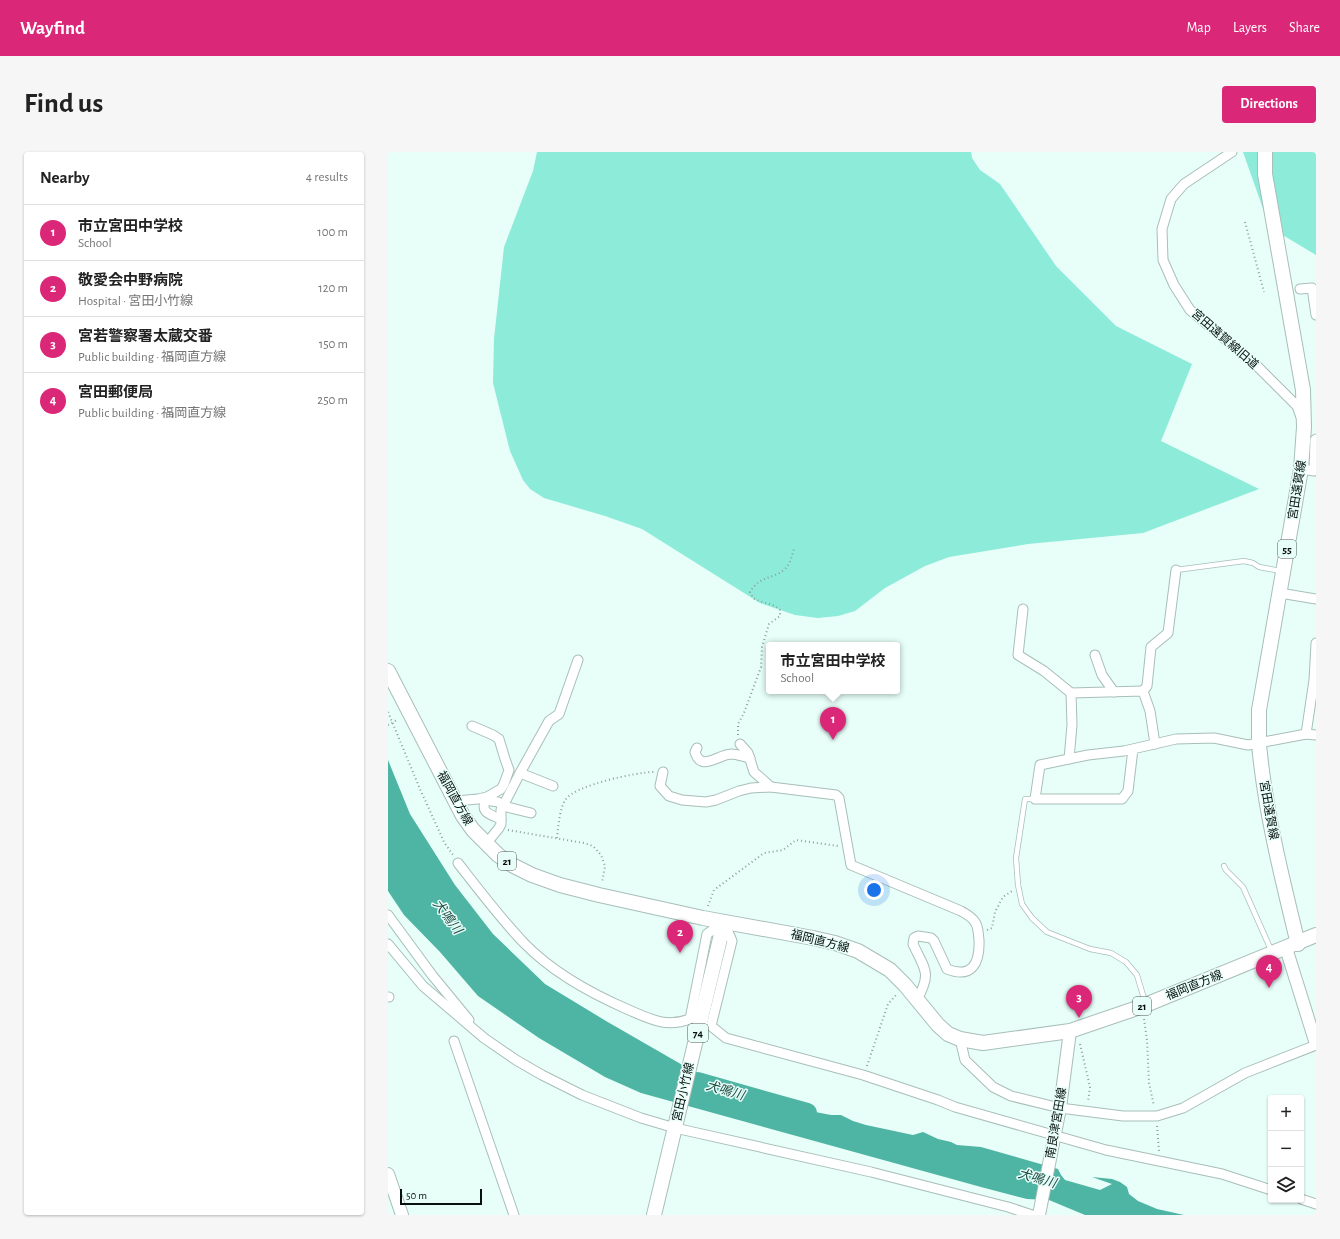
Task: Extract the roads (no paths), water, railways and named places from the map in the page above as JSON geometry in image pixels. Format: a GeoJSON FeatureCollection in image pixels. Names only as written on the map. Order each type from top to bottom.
{"type":"FeatureCollection","features":[{"type":"Feature","properties":{"kind":"main road","name":"宮田遠賀線"},"geometry":{"type":"LineString","coordinates":[[1266,152],[1265,174],[1303,390],[1304,427],[1301,469],[1259,710],[1259,742],[1263,781],[1280,869],[1292,946]]}},
{"type":"Feature","properties":{"kind":"main road","name":"福岡直方線"},"geometry":{"type":"LineString","coordinates":[[388,671],[470,826],[486,844],[512,865],[532,875],[560,885],[599,895],[703,918],[813,938],[835,943],[858,951],[890,970],[905,985],[938,1025],[948,1034],[960,1039],[983,1043],[1074,1030],[1144,1005],[1316,935]]}},
{"type":"Feature","properties":{"kind":"main road","name":"宮田小竹線"},"geometry":{"type":"LineString","coordinates":[[654,1215],[724,922]]}},
{"type":"Feature","properties":{"kind":"main road"},"geometry":{"type":"LineString","coordinates":[[1292,946],[1316,1044]]}},
{"type":"Feature","properties":{"kind":"main road","name":"南良津宮田線"},"geometry":{"type":"LineString","coordinates":[[1039,1215],[1074,1030]]}},
{"type":"Feature","properties":{"kind":"main road"},"geometry":{"type":"LineString","coordinates":[[388,1174],[402,1215]]}},
{"type":"Feature","properties":{"kind":"street","name":"宮田遠賀線旧道"},"geometry":{"type":"LineString","coordinates":[[1232,152],[1184,184],[1171,199],[1162,229],[1163,260],[1174,285],[1190,310],[1256,365],[1297,406],[1304,427]]}},
{"type":"Feature","properties":{"kind":"street"},"geometry":{"type":"LineString","coordinates":[[1300,289],[1312,288],[1316,315]]}},
{"type":"Feature","properties":{"kind":"street"},"geometry":{"type":"LineString","coordinates":[[1301,469],[1314,471],[1316,439]]}},
{"type":"Feature","properties":{"kind":"street"},"geometry":{"type":"LineString","coordinates":[[1024,609],[1018,655],[1044,671],[1071,693],[1143,691],[1147,686],[1150,647],[1168,633],[1176,570]]}},
{"type":"Feature","properties":{"kind":"street"},"geometry":{"type":"LineString","coordinates":[[1280,593],[1316,599]]}},
{"type":"Feature","properties":{"kind":"street"},"geometry":{"type":"LineString","coordinates":[[1306,734],[1314,680],[1316,643]]}},
{"type":"Feature","properties":{"kind":"street"},"geometry":{"type":"LineString","coordinates":[[1095,654],[1102,675],[1114,692]]}},
{"type":"Feature","properties":{"kind":"street"},"geometry":{"type":"LineString","coordinates":[[486,844],[500,824],[503,806],[520,773],[549,721],[558,714],[578,660]]}},
{"type":"Feature","properties":{"kind":"street"},"geometry":{"type":"LineString","coordinates":[[1143,691],[1150,711],[1155,744]]}},
{"type":"Feature","properties":{"kind":"street"},"geometry":{"type":"LineString","coordinates":[[1069,759],[1072,725],[1071,693]]}},
{"type":"Feature","properties":{"kind":"street"},"geometry":{"type":"LineString","coordinates":[[456,801],[486,798],[501,789],[509,770],[500,739],[472,726]]}},
{"type":"Feature","properties":{"kind":"street"},"geometry":{"type":"LineString","coordinates":[[1133,749],[1128,791],[1122,798],[1035,799],[1040,765],[1088,755],[1133,749],[1176,739],[1214,738],[1248,745],[1306,734],[1316,735]]}},
{"type":"Feature","properties":{"kind":"street"},"geometry":{"type":"LineString","coordinates":[[740,744],[748,753],[754,772],[771,787]]}},
{"type":"Feature","properties":{"kind":"street"},"geometry":{"type":"LineString","coordinates":[[697,748],[695,752],[697,758],[701,761],[707,762],[730,754],[750,758]]}},
{"type":"Feature","properties":{"kind":"street"},"geometry":{"type":"LineString","coordinates":[[664,772],[660,786],[669,796],[682,800],[706,802],[751,788],[771,787],[836,795],[839,798],[851,865],[970,916],[978,928],[978,956],[976,963],[963,972],[956,972],[947,969],[934,941],[931,938],[918,936],[914,938],[913,944],[923,963],[926,974],[924,986],[917,1000]]}},
{"type":"Feature","properties":{"kind":"street"},"geometry":{"type":"LineString","coordinates":[[520,773],[553,786]]}},
{"type":"Feature","properties":{"kind":"street"},"geometry":{"type":"LineString","coordinates":[[486,798],[498,802],[503,806],[531,813]]}},
{"type":"Feature","properties":{"kind":"street"},"geometry":{"type":"LineString","coordinates":[[486,798],[483,805],[484,809],[500,824]]}},
{"type":"Feature","properties":{"kind":"street"},"geometry":{"type":"LineString","coordinates":[[458,863],[525,944],[546,963],[605,1000],[655,1022],[680,1023],[690,1020],[707,934],[724,922],[732,941],[711,1026],[726,1038],[863,1076],[938,1100],[955,1107],[1055,1136],[1106,1150],[1222,1174],[1268,1189]]}},
{"type":"Feature","properties":{"kind":"street"},"geometry":{"type":"LineString","coordinates":[[388,915],[432,975],[484,1038]]}},
{"type":"Feature","properties":{"kind":"street"},"geometry":{"type":"LineString","coordinates":[[388,944],[423,986],[484,1038],[542,1076],[582,1095],[641,1118],[675,1128],[871,1172],[1008,1207],[1032,1215]]}},
{"type":"Feature","properties":{"kind":"street"},"geometry":{"type":"LineString","coordinates":[[960,1039],[965,1060],[993,1087],[1011,1096],[1060,1108],[1123,1116],[1157,1116],[1183,1108],[1245,1073],[1316,1044]]}},
{"type":"Feature","properties":{"kind":"street"},"geometry":{"type":"LineString","coordinates":[[454,1041],[514,1215]]}},
{"type":"Feature","properties":{"kind":"street"},"geometry":{"type":"LineString","coordinates":[[1304,1200],[1316,1204]]}},
{"type":"Feature","properties":{"kind":"lane"},"geometry":{"type":"LineString","coordinates":[[1176,570],[1244,561],[1253,563],[1259,567],[1284,571]]}},
{"type":"Feature","properties":{"kind":"lane"},"geometry":{"type":"LineString","coordinates":[[1035,799],[1025,799],[1016,858],[1018,888],[1022,904],[1032,918],[1047,932],[1090,949],[1111,953],[1126,962],[1137,975],[1144,1005]]}},
{"type":"Feature","properties":{"kind":"lane"},"geometry":{"type":"LineString","coordinates":[[1224,866],[1226,870],[1243,887],[1272,954]]}},
{"type":"Feature","properties":{"kind":"water"},"geometry":{"type":"Polygon","coordinates":[[[388,760],[410,814],[455,885],[493,934],[545,984],[738,1097],[831,1115],[841,1115],[866,1125],[913,1135],[923,1132],[957,1145],[981,1147],[1058,1169],[1065,1180],[1100,1190],[1112,1184],[1092,1177],[1112,1179],[1127,1187],[1129,1194],[1138,1201],[1157,1209],[1184,1215],[1085,1215],[1049,1200],[1027,1199],[981,1187],[641,1093],[605,1077],[539,1038],[478,996],[440,952],[404,915],[388,891],[388,760]]]}},
{"type":"Feature","properties":{"kind":"waterway","name":"犬鳴川"},"geometry":{"type":"LineString","coordinates":[[697,1082],[807,1113]]}},
{"type":"Feature","properties":{"kind":"place","name":"市立宮田中学校"},"geometry":{"type":"Point","coordinates":[833,740]}},
{"type":"Feature","properties":{"kind":"place","name":"敬愛会中野病院"},"geometry":{"type":"Point","coordinates":[680,953]}},
{"type":"Feature","properties":{"kind":"place","name":"宮田郵便局"},"geometry":{"type":"Point","coordinates":[1269,988]}},
{"type":"Feature","properties":{"kind":"place","name":"宮若警察署太蔵交番"},"geometry":{"type":"Point","coordinates":[1079,1018]}}]}
